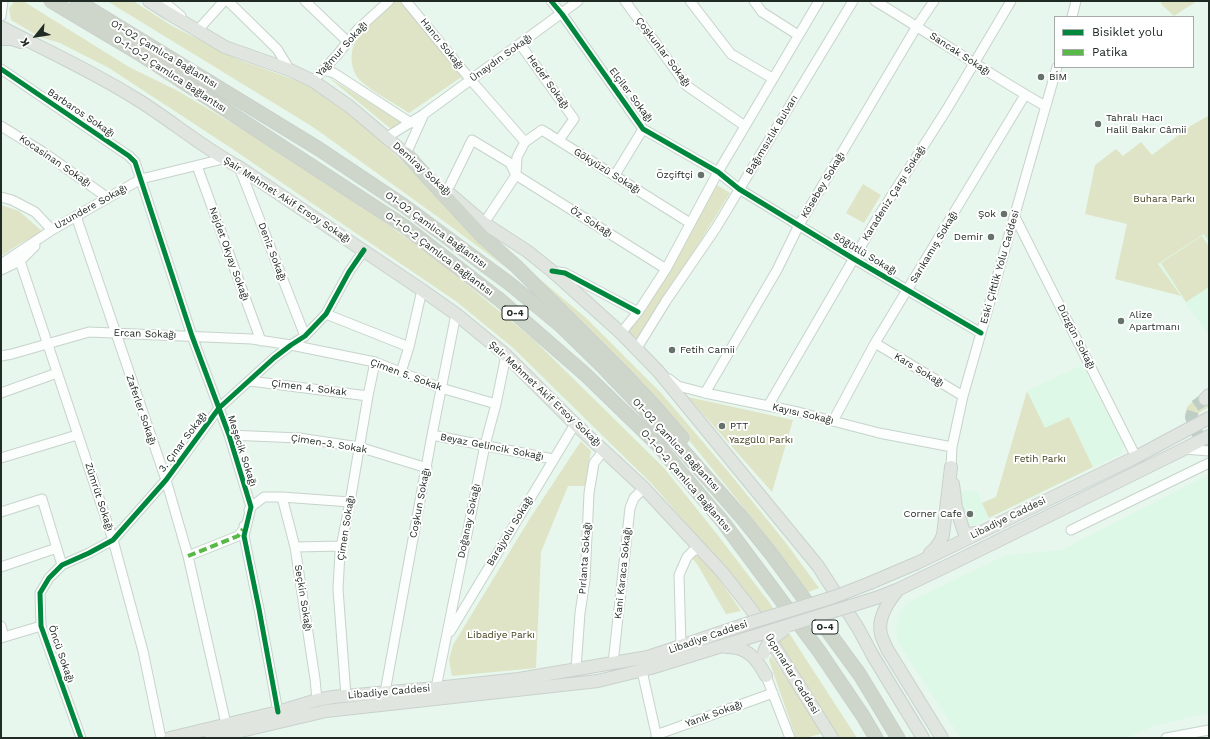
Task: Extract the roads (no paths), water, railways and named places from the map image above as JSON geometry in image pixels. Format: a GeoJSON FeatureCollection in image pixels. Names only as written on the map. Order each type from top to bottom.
{"type":"FeatureCollection","features":[{"type":"Feature","properties":{"kind":"highway","name":"O-1-O-2 Çamlıca Bağlantısı"},"geometry":{"type":"LineString","coordinates":[[51,1],[140,54],[404,226],[500,300],[586,374],[656,443],[723,522],[819,651],[876,738]]}},
{"type":"Feature","properties":{"kind":"highway","name":"O1-O2 Çamlıca Bağlantısı"},"geometry":{"type":"LineString","coordinates":[[77,1],[319,149],[403,204],[510,284],[560,325],[604,368],[679,446],[744,520]]}},
{"type":"Feature","properties":{"kind":"highway"},"geometry":{"type":"LineString","coordinates":[[406,154],[482,236],[516,266],[655,406],[681,436],[744,520]]}},
{"type":"Feature","properties":{"kind":"highway","name":"O-1-O-2 Çamlıca Bağlantısı"},"geometry":{"type":"LineString","coordinates":[[744,520],[772,555],[860,675],[898,738]]}},
{"type":"Feature","properties":{"kind":"main road","name":"Demiray Sokağı"},"geometry":{"type":"LineString","coordinates":[[149,1],[225,47],[290,70],[313,81],[350,106],[484,224],[527,251],[621,332],[658,370],[818,566],[858,628],[873,656],[923,738]]}},
{"type":"Feature","properties":{"kind":"main road","name":"Şair Mehmet Akif Ersoy Sokağı"},"geometry":{"type":"LineString","coordinates":[[1,26],[43,50],[86,69],[138,100],[223,159],[239,167],[364,250],[456,314],[506,355],[575,424],[644,488],[722,572],[751,609]]}},
{"type":"Feature","properties":{"kind":"main road"},"geometry":{"type":"LineString","coordinates":[[1,39],[12,39],[43,50]]}},
{"type":"Feature","properties":{"kind":"main road","name":"Libadiye Caddesi"},"geometry":{"type":"LineString","coordinates":[[211,738],[326,711],[598,681],[642,671],[876,598],[899,589],[962,547],[967,534],[976,533],[1136,457],[1209,418]]}},
{"type":"Feature","properties":{"kind":"main road","name":"Libadiye Caddesi"},"geometry":{"type":"LineString","coordinates":[[170,738],[278,712],[317,700],[519,679],[648,657],[746,624],[834,597],[917,563],[962,547],[1184,449],[1209,436]]}},
{"type":"Feature","properties":{"kind":"main road"},"geometry":{"type":"LineString","coordinates":[[917,563],[936,548],[941,542],[951,467]]}},
{"type":"Feature","properties":{"kind":"main road"},"geometry":{"type":"LineString","coordinates":[[951,467],[962,547]]}},
{"type":"Feature","properties":{"kind":"main road"},"geometry":{"type":"LineString","coordinates":[[945,508],[948,525],[962,547]]}},
{"type":"Feature","properties":{"kind":"main road"},"geometry":{"type":"LineString","coordinates":[[899,589],[887,603],[880,624],[881,634],[887,649],[942,738]]}},
{"type":"Feature","properties":{"kind":"main road","name":"Üçpınarlar Caddesi"},"geometry":{"type":"LineString","coordinates":[[751,609],[829,737]]}},
{"type":"Feature","properties":{"kind":"main road"},"geometry":{"type":"LineString","coordinates":[[766,676],[763,664],[765,649],[776,636],[793,624]]}},
{"type":"Feature","properties":{"kind":"main road"},"geometry":{"type":"LineString","coordinates":[[717,648],[737,647],[746,651],[760,665],[766,676]]}},
{"type":"Feature","properties":{"kind":"street"},"geometry":{"type":"LineString","coordinates":[[1,16],[2,1]]}},
{"type":"Feature","properties":{"kind":"street"},"geometry":{"type":"LineString","coordinates":[[163,1],[197,30],[224,1]]}},
{"type":"Feature","properties":{"kind":"street"},"geometry":{"type":"LineString","coordinates":[[228,1],[277,49],[290,70]]}},
{"type":"Feature","properties":{"kind":"street"},"geometry":{"type":"LineString","coordinates":[[305,1],[348,42]]}},
{"type":"Feature","properties":{"kind":"street","name":"Hancı Sokağı"},"geometry":{"type":"LineString","coordinates":[[406,1],[470,79],[525,142]]}},
{"type":"Feature","properties":{"kind":"street","name":"Elçiler Sokağı"},"geometry":{"type":"LineString","coordinates":[[551,1],[562,14],[643,129],[718,172],[739,189]]}},
{"type":"Feature","properties":{"kind":"street","name":"Ünaydın Sokağı"},"geometry":{"type":"LineString","coordinates":[[387,137],[424,114],[578,1]]}},
{"type":"Feature","properties":{"kind":"street","name":"Çoşkunlar Sokağı"},"geometry":{"type":"LineString","coordinates":[[625,1],[687,86],[745,126]]}},
{"type":"Feature","properties":{"kind":"street"},"geometry":{"type":"LineString","coordinates":[[690,1],[731,54],[772,78]]}},
{"type":"Feature","properties":{"kind":"street"},"geometry":{"type":"LineString","coordinates":[[754,1],[762,12],[798,35]]}},
{"type":"Feature","properties":{"kind":"street"},"geometry":{"type":"LineString","coordinates":[[621,332],[638,312],[666,269],[718,172],[772,78],[819,1]]}},
{"type":"Feature","properties":{"kind":"street","name":"Bağımsızlık Bulvarı"},"geometry":{"type":"LineString","coordinates":[[637,348],[666,301],[716,228],[853,1]]}},
{"type":"Feature","properties":{"kind":"street","name":"Sancak Sokağı"},"geometry":{"type":"LineString","coordinates":[[875,1],[1045,106]]}},
{"type":"Feature","properties":{"kind":"street","name":"Kösebey Sokağı"},"geometry":{"type":"LineString","coordinates":[[705,393],[777,270],[800,225],[917,26],[934,1]]}},
{"type":"Feature","properties":{"kind":"street","name":"Karadeniz Çarşı Sokağı"},"geometry":{"type":"LineString","coordinates":[[768,406],[854,258],[1011,1]]}},
{"type":"Feature","properties":{"kind":"street"},"geometry":{"type":"LineString","coordinates":[[1072,16],[1076,1]]}},
{"type":"Feature","properties":{"kind":"street","name":"Yağmur Sokağı"},"geometry":{"type":"LineString","coordinates":[[313,81],[358,29],[383,3]]}},
{"type":"Feature","properties":{"kind":"street","name":"Hedef Sokağı"},"geometry":{"type":"LineString","coordinates":[[520,44],[574,119],[559,140]]}},
{"type":"Feature","properties":{"kind":"street","name":"Eski Çiftlik Yolu Caddesi"},"geometry":{"type":"LineString","coordinates":[[951,467],[952,447],[963,396],[1057,68]]}},
{"type":"Feature","properties":{"kind":"street","name":"Barbaros Sokağı"},"geometry":{"type":"LineString","coordinates":[[1,69],[129,156],[135,162],[141,179]]}},
{"type":"Feature","properties":{"kind":"street"},"geometry":{"type":"LineString","coordinates":[[323,70],[334,73],[410,123]]}},
{"type":"Feature","properties":{"kind":"street","name":"Sarıkamış Sokağı"},"geometry":{"type":"LineString","coordinates":[[833,421],[875,343],[1025,95]]}},
{"type":"Feature","properties":{"kind":"street","name":"Ünaydın Sokağı"},"geometry":{"type":"LineString","coordinates":[[406,154],[424,114]]}},
{"type":"Feature","properties":{"kind":"street","name":"Kocasinan Sokağı"},"geometry":{"type":"LineString","coordinates":[[1,126],[43,152],[108,198]]}},
{"type":"Feature","properties":{"kind":"street"},"geometry":{"type":"LineString","coordinates":[[615,175],[643,129]]}},
{"type":"Feature","properties":{"kind":"street","name":"Gökyüzü Sokağı"},"geometry":{"type":"LineString","coordinates":[[525,142],[542,130],[690,223]]}},
{"type":"Feature","properties":{"kind":"street"},"geometry":{"type":"LineString","coordinates":[[447,191],[472,140],[510,163],[516,175]]}},
{"type":"Feature","properties":{"kind":"street"},"geometry":{"type":"LineString","coordinates":[[484,224],[516,175],[517,157],[525,142]]}},
{"type":"Feature","properties":{"kind":"street","name":"Uzundere Sokağı"},"geometry":{"type":"LineString","coordinates":[[1,264],[52,230],[141,179],[223,159]]}},
{"type":"Feature","properties":{"kind":"street","name":"Nejdet Okyay Sokağı"},"geometry":{"type":"LineString","coordinates":[[197,166],[261,341]]}},
{"type":"Feature","properties":{"kind":"street","name":"Deniz Sokağı"},"geometry":{"type":"LineString","coordinates":[[239,167],[305,336]]}},
{"type":"Feature","properties":{"kind":"street","name":"Öz Sokağı"},"geometry":{"type":"LineString","coordinates":[[516,175],[666,269]]}},
{"type":"Feature","properties":{"kind":"street","name":"Meşecik Sokağı"},"geometry":{"type":"LineString","coordinates":[[141,179],[192,336],[219,408],[251,507]]}},
{"type":"Feature","properties":{"kind":"street","name":"Söğütlü Sokağı"},"geometry":{"type":"LineString","coordinates":[[739,189],[981,333]]}},
{"type":"Feature","properties":{"kind":"street"},"geometry":{"type":"LineString","coordinates":[[1,197],[12,200],[35,212],[52,230]]}},
{"type":"Feature","properties":{"kind":"street","name":"Zaferler Sokağı"},"geometry":{"type":"LineString","coordinates":[[76,216],[166,480],[188,556],[226,724]]}},
{"type":"Feature","properties":{"kind":"street","name":"Düzgün Sokağı"},"geometry":{"type":"LineString","coordinates":[[1015,217],[1136,457]]}},
{"type":"Feature","properties":{"kind":"street","name":"Uzundere Sokağı"},"geometry":{"type":"LineString","coordinates":[[1,270],[20,260],[52,230]]}},
{"type":"Feature","properties":{"kind":"street","name":"3. Çınar Sokağı"},"geometry":{"type":"LineString","coordinates":[[112,540],[166,480],[219,408],[274,358],[305,336],[326,314],[348,272],[364,250]]}},
{"type":"Feature","properties":{"kind":"street","name":"Zümrüt Sokağı"},"geometry":{"type":"LineString","coordinates":[[20,260],[77,435],[89,466],[112,540],[143,651],[161,738]]}},
{"type":"Feature","properties":{"kind":"street"},"geometry":{"type":"LineString","coordinates":[[552,271],[566,273],[638,312]]}},
{"type":"Feature","properties":{"kind":"street"},"geometry":{"type":"LineString","coordinates":[[401,372],[409,346],[422,290]]}},
{"type":"Feature","properties":{"kind":"street"},"geometry":{"type":"LineString","coordinates":[[326,314],[409,346]]}},
{"type":"Feature","properties":{"kind":"street","name":"Coşkun Sokağı"},"geometry":{"type":"LineString","coordinates":[[385,692],[432,435],[456,314]]}},
{"type":"Feature","properties":{"kind":"street","name":"Ercan Sokağı"},"geometry":{"type":"LineString","coordinates":[[1,356],[89,332],[252,339],[291,345]]}},
{"type":"Feature","properties":{"kind":"street","name":"Kars Sokağı"},"geometry":{"type":"LineString","coordinates":[[875,343],[963,396]]}},
{"type":"Feature","properties":{"kind":"street","name":"Çimen 5. Sokak"},"geometry":{"type":"LineString","coordinates":[[291,345],[375,362],[441,388],[496,404]]}},
{"type":"Feature","properties":{"kind":"street","name":"Doğanay Sokağı"},"geometry":{"type":"LineString","coordinates":[[436,688],[485,445],[496,404],[506,355]]}},
{"type":"Feature","properties":{"kind":"street","name":"Çimen Sokağı"},"geometry":{"type":"LineString","coordinates":[[346,696],[338,589],[342,546],[375,362]]}},
{"type":"Feature","properties":{"kind":"street","name":"Kayısı Sokağı"},"geometry":{"type":"LineString","coordinates":[[658,370],[678,386],[833,421],[878,433],[952,447]]}},
{"type":"Feature","properties":{"kind":"street"},"geometry":{"type":"LineString","coordinates":[[1,393],[58,373]]}},
{"type":"Feature","properties":{"kind":"street","name":"Çimen 4. Sokak"},"geometry":{"type":"LineString","coordinates":[[250,381],[368,396]]}},
{"type":"Feature","properties":{"kind":"street","name":"Barajyolu Sokağı"},"geometry":{"type":"LineString","coordinates":[[446,638],[575,424]]}},
{"type":"Feature","properties":{"kind":"street"},"geometry":{"type":"LineString","coordinates":[[1,458],[77,435]]}},
{"type":"Feature","properties":{"kind":"street","name":"Çimen-3. Sokak"},"geometry":{"type":"LineString","coordinates":[[228,435],[299,438],[359,447],[426,468]]}},
{"type":"Feature","properties":{"kind":"street","name":"Beyaz Gelincik Sokağı"},"geometry":{"type":"LineString","coordinates":[[432,435],[553,459]]}},
{"type":"Feature","properties":{"kind":"street"},"geometry":{"type":"LineString","coordinates":[[1184,449],[1209,450]]}},
{"type":"Feature","properties":{"kind":"street","name":"Pırlanta Sokağı"},"geometry":{"type":"LineString","coordinates":[[576,669],[580,613],[585,580],[589,493],[594,463],[604,450]]}},
{"type":"Feature","properties":{"kind":"street"},"geometry":{"type":"LineString","coordinates":[[1071,530],[1209,463]]}},
{"type":"Feature","properties":{"kind":"street","name":"Kani Karaca Sokağı"},"geometry":{"type":"LineString","coordinates":[[613,663],[630,508],[634,498],[644,488]]}},
{"type":"Feature","properties":{"kind":"street"},"geometry":{"type":"LineString","coordinates":[[188,556],[238,536],[244,529],[245,516],[251,507],[264,497],[350,502]]}},
{"type":"Feature","properties":{"kind":"street","name":"Seçkin Sokağı"},"geometry":{"type":"LineString","coordinates":[[282,497],[295,547],[317,700]]}},
{"type":"Feature","properties":{"kind":"street"},"geometry":{"type":"LineString","coordinates":[[1,512],[42,499],[62,565]]}},
{"type":"Feature","properties":{"kind":"street"},"geometry":{"type":"LineString","coordinates":[[251,507],[244,536],[278,712]]}},
{"type":"Feature","properties":{"kind":"street","name":"Öncü Sokağı"},"geometry":{"type":"LineString","coordinates":[[81,738],[41,626],[40,593],[49,578],[62,565],[89,553],[112,540]]}},
{"type":"Feature","properties":{"kind":"street"},"geometry":{"type":"LineString","coordinates":[[295,547],[342,546]]}},
{"type":"Feature","properties":{"kind":"street"},"geometry":{"type":"LineString","coordinates":[[1,567],[57,548]]}},
{"type":"Feature","properties":{"kind":"street"},"geometry":{"type":"LineString","coordinates":[[681,646],[679,575],[687,557],[693,551],[700,549]]}},
{"type":"Feature","properties":{"kind":"street"},"geometry":{"type":"LineString","coordinates":[[1,626],[3,638]]}},
{"type":"Feature","properties":{"kind":"street","name":"Öncü Sokağı"},"geometry":{"type":"LineString","coordinates":[[3,638],[41,626]]}},
{"type":"Feature","properties":{"kind":"street"},"geometry":{"type":"LineString","coordinates":[[642,671],[657,737]]}},
{"type":"Feature","properties":{"kind":"street"},"geometry":{"type":"LineString","coordinates":[[766,676],[790,738]]}},
{"type":"Feature","properties":{"kind":"street","name":"Yanık Sokağı"},"geometry":{"type":"LineString","coordinates":[[657,737],[773,693]]}},
{"type":"Feature","properties":{"kind":"street"},"geometry":{"type":"LineString","coordinates":[[1166,738],[1209,730]]}},
{"type":"Feature","properties":{"kind":"tunnel"},"geometry":{"type":"LineString","coordinates":[[1205,399],[1195,406],[1191,417],[1201,438],[1209,443]]}},
{"type":"Feature","properties":{"kind":"place","name":"BİM"},"geometry":{"type":"Point","coordinates":[1041,77]}},
{"type":"Feature","properties":{"kind":"place","name":"Tahralı Hacı Halil Bakır Câmii"},"geometry":{"type":"Point","coordinates":[1098,124]}},
{"type":"Feature","properties":{"kind":"place","name":"Özçiftçi"},"geometry":{"type":"Point","coordinates":[701,175]}},
{"type":"Feature","properties":{"kind":"place","name":"Şok"},"geometry":{"type":"Point","coordinates":[1004,214]}},
{"type":"Feature","properties":{"kind":"place","name":"Demir"},"geometry":{"type":"Point","coordinates":[991,237]}},
{"type":"Feature","properties":{"kind":"place","name":"Alize Apartmanı"},"geometry":{"type":"Point","coordinates":[1121,321]}},
{"type":"Feature","properties":{"kind":"place","name":"Fetih Camii"},"geometry":{"type":"Point","coordinates":[672,350]}},
{"type":"Feature","properties":{"kind":"place","name":"PTT"},"geometry":{"type":"Point","coordinates":[722,426]}},
{"type":"Feature","properties":{"kind":"place","name":"Corner Cafe"},"geometry":{"type":"Point","coordinates":[970,514]}},
{"type":"Feature","properties":{"kind":"park label","name":"Buhara Parkı"},"geometry":{"type":"Point","coordinates":[1164,199]}},
{"type":"Feature","properties":{"kind":"park label","name":"Yazgülü Parkı"},"geometry":{"type":"Point","coordinates":[761,440]}},
{"type":"Feature","properties":{"kind":"park label","name":"Fetih Parkı"},"geometry":{"type":"Point","coordinates":[1040,459]}},
{"type":"Feature","properties":{"kind":"park label","name":"Libadiye Parkı"},"geometry":{"type":"Point","coordinates":[501,635]}}]}
